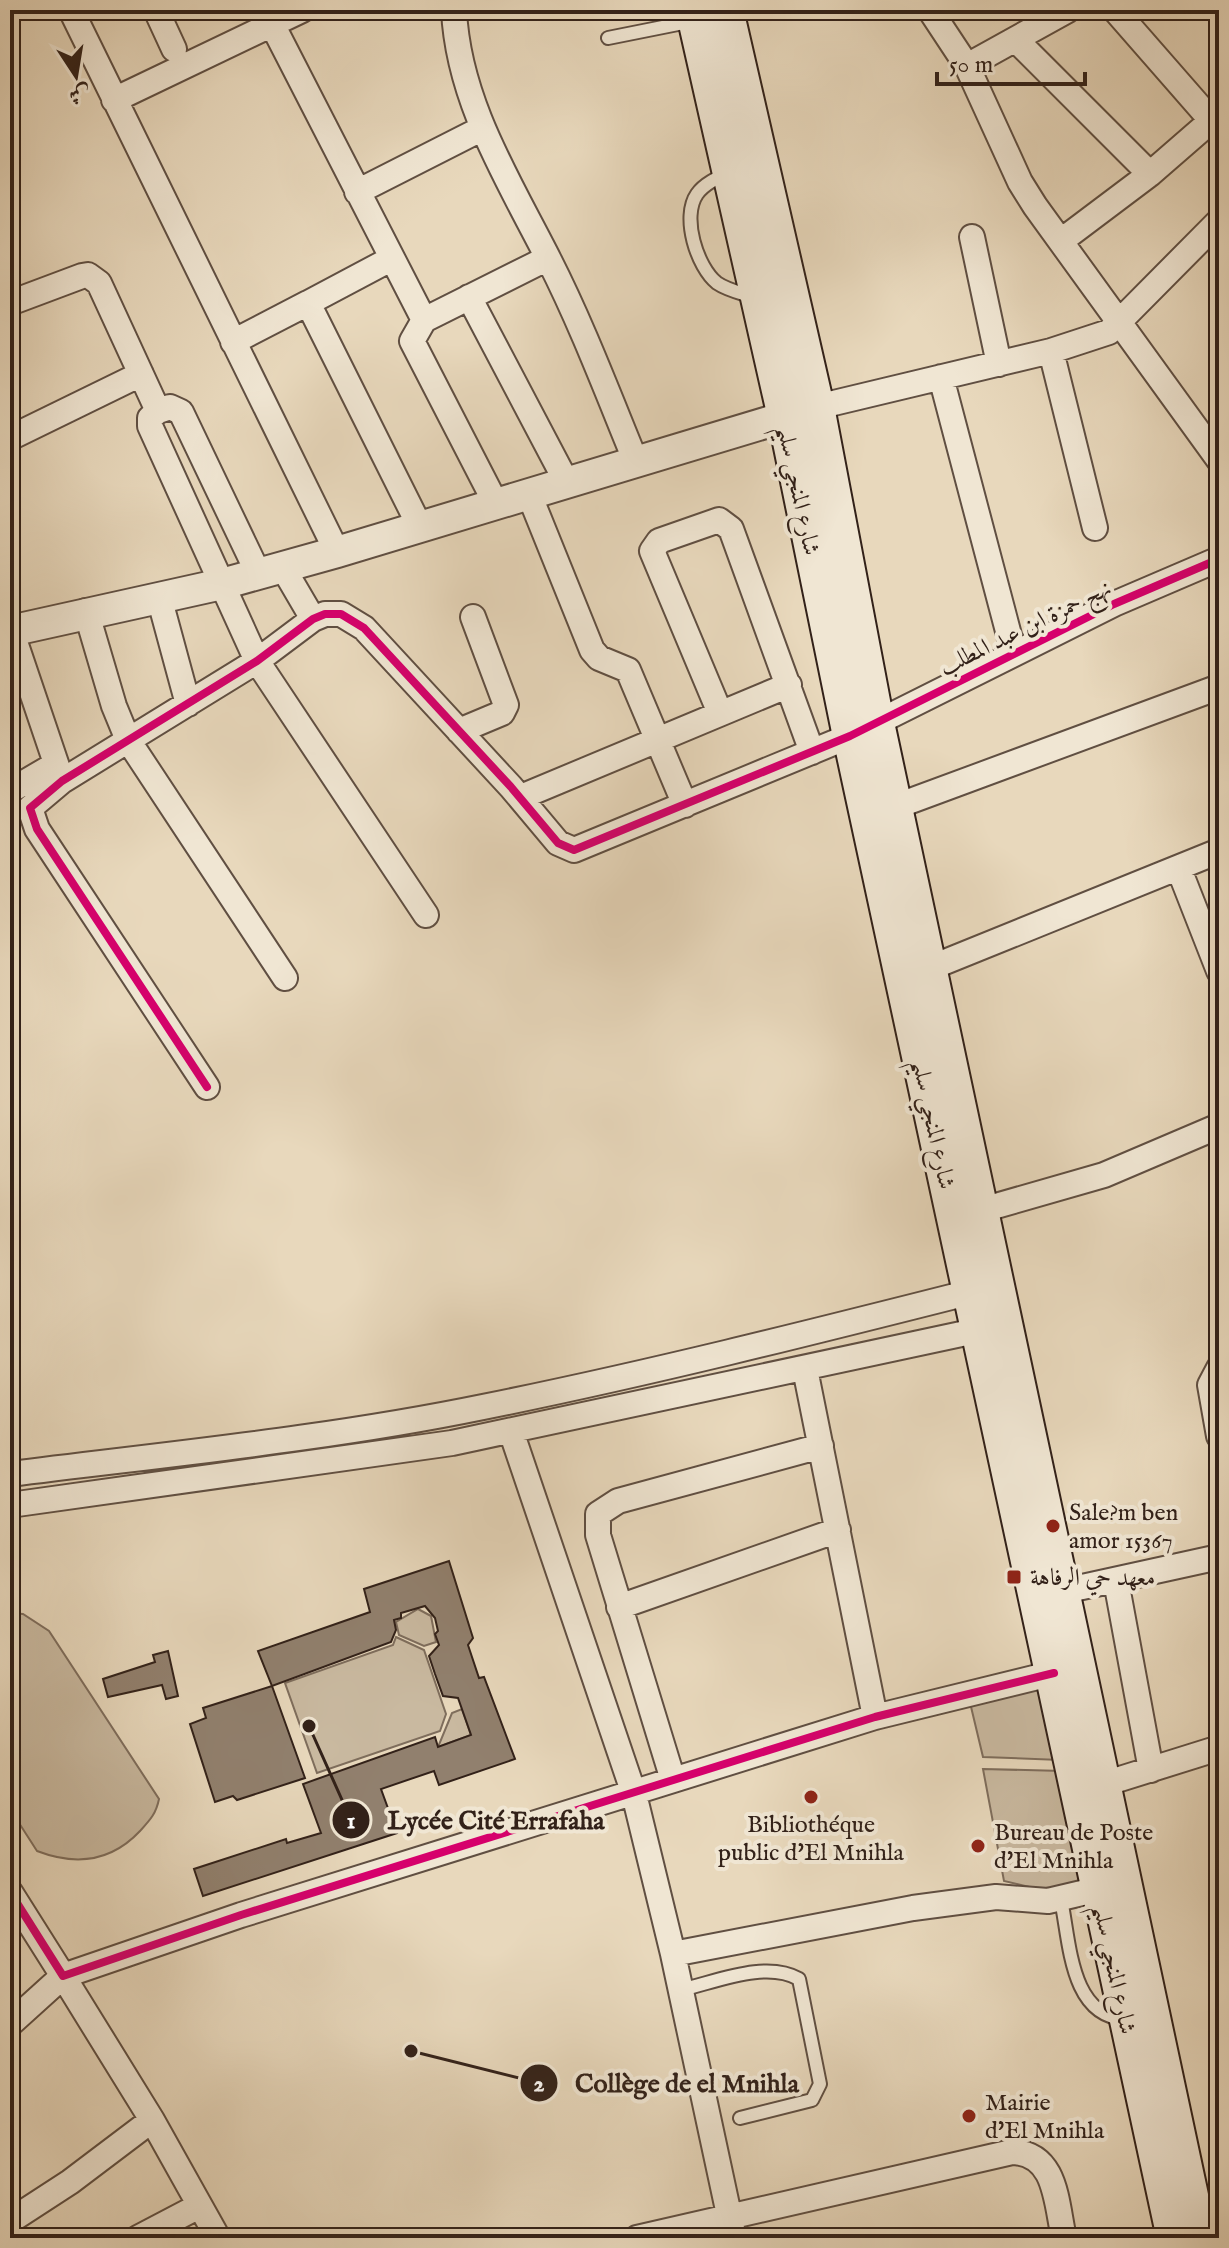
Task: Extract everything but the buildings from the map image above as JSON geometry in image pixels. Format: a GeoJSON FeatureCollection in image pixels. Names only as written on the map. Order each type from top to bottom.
{"type":"FeatureCollection","features":[{"type":"Feature","properties":{"kind":"main road","name":"شارع المنجي سليم"},"geometry":{"type":"LineString","coordinates":[[705,13],[731,171],[758,299],[864,729],[897,806],[1064,1591],[1090,1788],[1099,1889],[1174,2238]]}},
{"type":"Feature","properties":{"kind":"main road","name":"شارع المنجي سليم"},"geometry":{"type":"LineString","coordinates":[[705,13],[817,407],[864,729],[971,1292],[1054,1673],[1090,1788],[1200,2238]]}},
{"type":"Feature","properties":{"kind":"street"},"geometry":{"type":"LineString","coordinates":[[71,10],[337,552]]}},
{"type":"Feature","properties":{"kind":"street"},"geometry":{"type":"LineString","coordinates":[[156,10],[174,49]]}},
{"type":"Feature","properties":{"kind":"street"},"geometry":{"type":"LineString","coordinates":[[114,100],[302,10]]}},
{"type":"Feature","properties":{"kind":"street"},"geometry":{"type":"LineString","coordinates":[[454,10],[455,35],[483,128],[510,189],[548,258],[586,339],[636,462]]}},
{"type":"Feature","properties":{"kind":"street"},"geometry":{"type":"LineString","coordinates":[[930,10],[967,66],[1020,182],[1120,324],[1217,453]]}},
{"type":"Feature","properties":{"kind":"street"},"geometry":{"type":"LineString","coordinates":[[967,66],[1068,10]]}},
{"type":"Feature","properties":{"kind":"street"},"geometry":{"type":"LineString","coordinates":[[1061,241],[1216,121],[1115,10]]}},
{"type":"Feature","properties":{"kind":"street"},"geometry":{"type":"LineString","coordinates":[[272,24],[424,320]]}},
{"type":"Feature","properties":{"kind":"street"},"geometry":{"type":"LineString","coordinates":[[1016,40],[1150,174]]}},
{"type":"Feature","properties":{"kind":"street"},"geometry":{"type":"LineString","coordinates":[[357,192],[483,128]]}},
{"type":"Feature","properties":{"kind":"street"},"geometry":{"type":"LineString","coordinates":[[817,407],[1051,351],[1109,332],[1214,235]]}},
{"type":"Feature","properties":{"kind":"street"},"geometry":{"type":"LineString","coordinates":[[972,237],[999,364]]}},
{"type":"Feature","properties":{"kind":"street"},"geometry":{"type":"LineString","coordinates":[[496,504],[414,349],[414,336],[424,320],[548,258]]}},
{"type":"Feature","properties":{"kind":"street"},"geometry":{"type":"LineString","coordinates":[[233,342],[391,259]]}},
{"type":"Feature","properties":{"kind":"street"},"geometry":{"type":"LineString","coordinates":[[10,303],[82,276],[96,278],[158,411]]}},
{"type":"Feature","properties":{"kind":"street"},"geometry":{"type":"LineString","coordinates":[[469,297],[567,483]]}},
{"type":"Feature","properties":{"kind":"street"},"geometry":{"type":"LineString","coordinates":[[308,303],[420,527]]}},
{"type":"Feature","properties":{"kind":"street"},"geometry":{"type":"LineString","coordinates":[[1051,351],[1095,528]]}},
{"type":"Feature","properties":{"kind":"street"},"geometry":{"type":"LineString","coordinates":[[11,436],[141,374]]}},
{"type":"Feature","properties":{"kind":"street"},"geometry":{"type":"LineString","coordinates":[[941,377],[1014,654]]}},
{"type":"Feature","properties":{"kind":"street"},"geometry":{"type":"LineString","coordinates":[[10,791],[128,740],[257,661],[313,619],[270,570],[181,412],[170,407],[150,418],[150,426],[257,661],[426,915]]}},
{"type":"Feature","properties":{"kind":"street"},"geometry":{"type":"LineString","coordinates":[[59,772],[10,629],[222,584],[785,417]]}},
{"type":"Feature","properties":{"kind":"street"},"geometry":{"type":"LineString","coordinates":[[529,494],[592,650],[599,658],[628,670],[685,805]]}},
{"type":"Feature","properties":{"kind":"street"},"geometry":{"type":"LineString","coordinates":[[720,713],[652,554],[652,547],[659,541],[712,521],[728,524],[812,752]]}},
{"type":"Feature","properties":{"kind":"street","name":"نهج حمزة ابن عبد المطلب"},"geometry":{"type":"LineString","coordinates":[[313,619],[325,614],[352,618],[521,797],[558,843],[574,850],[864,729],[1114,604],[1219,559]]}},
{"type":"Feature","properties":{"kind":"street"},"geometry":{"type":"LineString","coordinates":[[159,597],[188,704]]}},
{"type":"Feature","properties":{"kind":"street"},"geometry":{"type":"LineString","coordinates":[[86,611],[114,706],[128,740],[285,978]]}},
{"type":"Feature","properties":{"kind":"street"},"geometry":{"type":"LineString","coordinates":[[459,731],[502,713],[506,705],[473,617]]}},
{"type":"Feature","properties":{"kind":"street"},"geometry":{"type":"LineString","coordinates":[[521,797],[789,685]]}},
{"type":"Feature","properties":{"kind":"street"},"geometry":{"type":"LineString","coordinates":[[897,806],[1219,687]]}},
{"type":"Feature","properties":{"kind":"street"},"geometry":{"type":"LineString","coordinates":[[59,772],[33,803],[30,814],[33,822],[207,1087]]}},
{"type":"Feature","properties":{"kind":"street"},"geometry":{"type":"LineString","coordinates":[[930,968],[1219,851]]}},
{"type":"Feature","properties":{"kind":"street"},"geometry":{"type":"LineString","coordinates":[[1179,869],[1219,971]]}},
{"type":"Feature","properties":{"kind":"street"},"geometry":{"type":"LineString","coordinates":[[982,1210],[1104,1175],[1219,1126]]}},
{"type":"Feature","properties":{"kind":"street"},"geometry":{"type":"LineString","coordinates":[[10,1474],[355,1430],[481,1408],[738,1352],[971,1292]]}},
{"type":"Feature","properties":{"kind":"street"},"geometry":{"type":"LineString","coordinates":[[10,1505],[361,1459],[511,1431],[980,1330]]}},
{"type":"Feature","properties":{"kind":"street"},"geometry":{"type":"LineString","coordinates":[[1219,1368],[1210,1385],[1219,1436]]}},
{"type":"Feature","properties":{"kind":"street"},"geometry":{"type":"LineString","coordinates":[[805,1369],[875,1717]]}},
{"type":"Feature","properties":{"kind":"street"},"geometry":{"type":"LineString","coordinates":[[355,1430],[361,1459]]}},
{"type":"Feature","properties":{"kind":"street"},"geometry":{"type":"LineString","coordinates":[[511,1431],[634,1794],[673,1954],[731,2226]]}},
{"type":"Feature","properties":{"kind":"street"},"geometry":{"type":"LineString","coordinates":[[673,1780],[619,1607],[596,1523],[598,1514],[606,1506],[821,1446]]}},
{"type":"Feature","properties":{"kind":"street"},"geometry":{"type":"LineString","coordinates":[[619,1607],[838,1530]]}},
{"type":"Feature","properties":{"kind":"street"},"geometry":{"type":"LineString","coordinates":[[1064,1591],[1219,1557]]}},
{"type":"Feature","properties":{"kind":"street"},"geometry":{"type":"LineString","coordinates":[[1116,1581],[1151,1770]]}},
{"type":"Feature","properties":{"kind":"street"},"geometry":{"type":"LineString","coordinates":[[10,2024],[63,1976],[241,1915],[875,1717],[1054,1673]]}},
{"type":"Feature","properties":{"kind":"street"},"geometry":{"type":"LineString","coordinates":[[1090,1788],[1219,1748]]}},
{"type":"Feature","properties":{"kind":"street"},"geometry":{"type":"LineString","coordinates":[[673,1954],[952,1902],[996,1897],[1061,1900],[1099,1889]]}},
{"type":"Feature","properties":{"kind":"street"},"geometry":{"type":"LineString","coordinates":[[10,1892],[152,2120],[218,2238]]}},
{"type":"Feature","properties":{"kind":"street"},"geometry":{"type":"LineString","coordinates":[[10,2221],[70,2182],[152,2120]]}},
{"type":"Feature","properties":{"kind":"street"},"geometry":{"type":"LineString","coordinates":[[637,2238],[731,2226],[1012,2152],[1030,2152],[1042,2162],[1048,2174],[1064,2238]]}},
{"type":"Feature","properties":{"kind":"street"},"geometry":{"type":"LineString","coordinates":[[138,2238],[199,2206]]}},
{"type":"Feature","properties":{"kind":"lane"},"geometry":{"type":"LineString","coordinates":[[608,38],[705,13]]}},
{"type":"Feature","properties":{"kind":"lane"},"geometry":{"type":"LineString","coordinates":[[731,171],[696,194],[690,211],[693,230],[708,274],[719,285],[758,299]]}},
{"type":"Feature","properties":{"kind":"lane"},"geometry":{"type":"LineString","coordinates":[[1061,1900],[1083,1995],[1096,2011],[1125,2019]]}},
{"type":"Feature","properties":{"kind":"lane"},"geometry":{"type":"LineString","coordinates":[[680,1990],[770,1970],[786,1971],[799,1979],[820,2084],[812,2100],[740,2118]]}},
{"type":"Feature","properties":{"kind":"shaded area"},"geometry":{"type":"Polygon","coordinates":[[[418,1609],[431,1616],[436,1642],[424,1646],[399,1635],[396,1622],[418,1609]]]}},
{"type":"Feature","properties":{"kind":"shaded area"},"geometry":{"type":"Polygon","coordinates":[[[10,1613],[23,1614],[49,1631],[159,1799],[152,1816],[140,1831],[105,1855],[65,1859],[37,1851],[10,1809],[10,1613]]]}},
{"type":"Feature","properties":{"kind":"shaded area"},"geometry":{"type":"Polygon","coordinates":[[[396,1637],[424,1650],[446,1714],[440,1731],[317,1773],[285,1683],[393,1645],[396,1637]]]}},
{"type":"Feature","properties":{"kind":"shaded area"},"geometry":{"type":"Polygon","coordinates":[[[1035,1676],[1060,1760],[983,1757],[967,1690],[1035,1676]]]}},
{"type":"Feature","properties":{"kind":"shaded area"},"geometry":{"type":"Polygon","coordinates":[[[462,1709],[471,1735],[438,1747],[452,1713],[462,1709]]]}},
{"type":"Feature","properties":{"kind":"shaded area"},"geometry":{"type":"Polygon","coordinates":[[[983,1769],[1063,1771],[1092,1902],[1004,1881],[983,1769]]]}},
{"type":"Feature","properties":{"kind":"cycle path"},"geometry":{"type":"LineString","coordinates":[[207,1087],[37,829],[30,808],[62,781],[257,661],[313,619],[325,614],[341,614],[364,628],[511,787],[558,843],[574,850],[850,736],[1114,604],[1219,559]]}},
{"type":"Feature","properties":{"kind":"cycle path"},"geometry":{"type":"LineString","coordinates":[[10,1892],[63,1976],[241,1915],[875,1717],[1054,1673]]}},
{"type":"Feature","properties":{"kind":"place","name":"Sale?m ben amor 15367"},"geometry":{"type":"Point","coordinates":[1053,1526]}},
{"type":"Feature","properties":{"kind":"place","name":"معهد حي الرفاهة"},"geometry":{"type":"Point","coordinates":[1014,1577]}},
{"type":"Feature","properties":{"kind":"place","name":"Lycée Cité Errafaha"},"geometry":{"type":"Point","coordinates":[309,1726]}},
{"type":"Feature","properties":{"kind":"place","name":"Bibliothéque public d'El Mnihla"},"geometry":{"type":"Point","coordinates":[811,1797]}},
{"type":"Feature","properties":{"kind":"place","name":"Bureau de Poste d'El Mnihla"},"geometry":{"type":"Point","coordinates":[978,1846]}},
{"type":"Feature","properties":{"kind":"place","name":"Collège de el Mnihla"},"geometry":{"type":"Point","coordinates":[411,2051]}},
{"type":"Feature","properties":{"kind":"place","name":"Mairie d'El Mnihla"},"geometry":{"type":"Point","coordinates":[969,2116]}}]}
